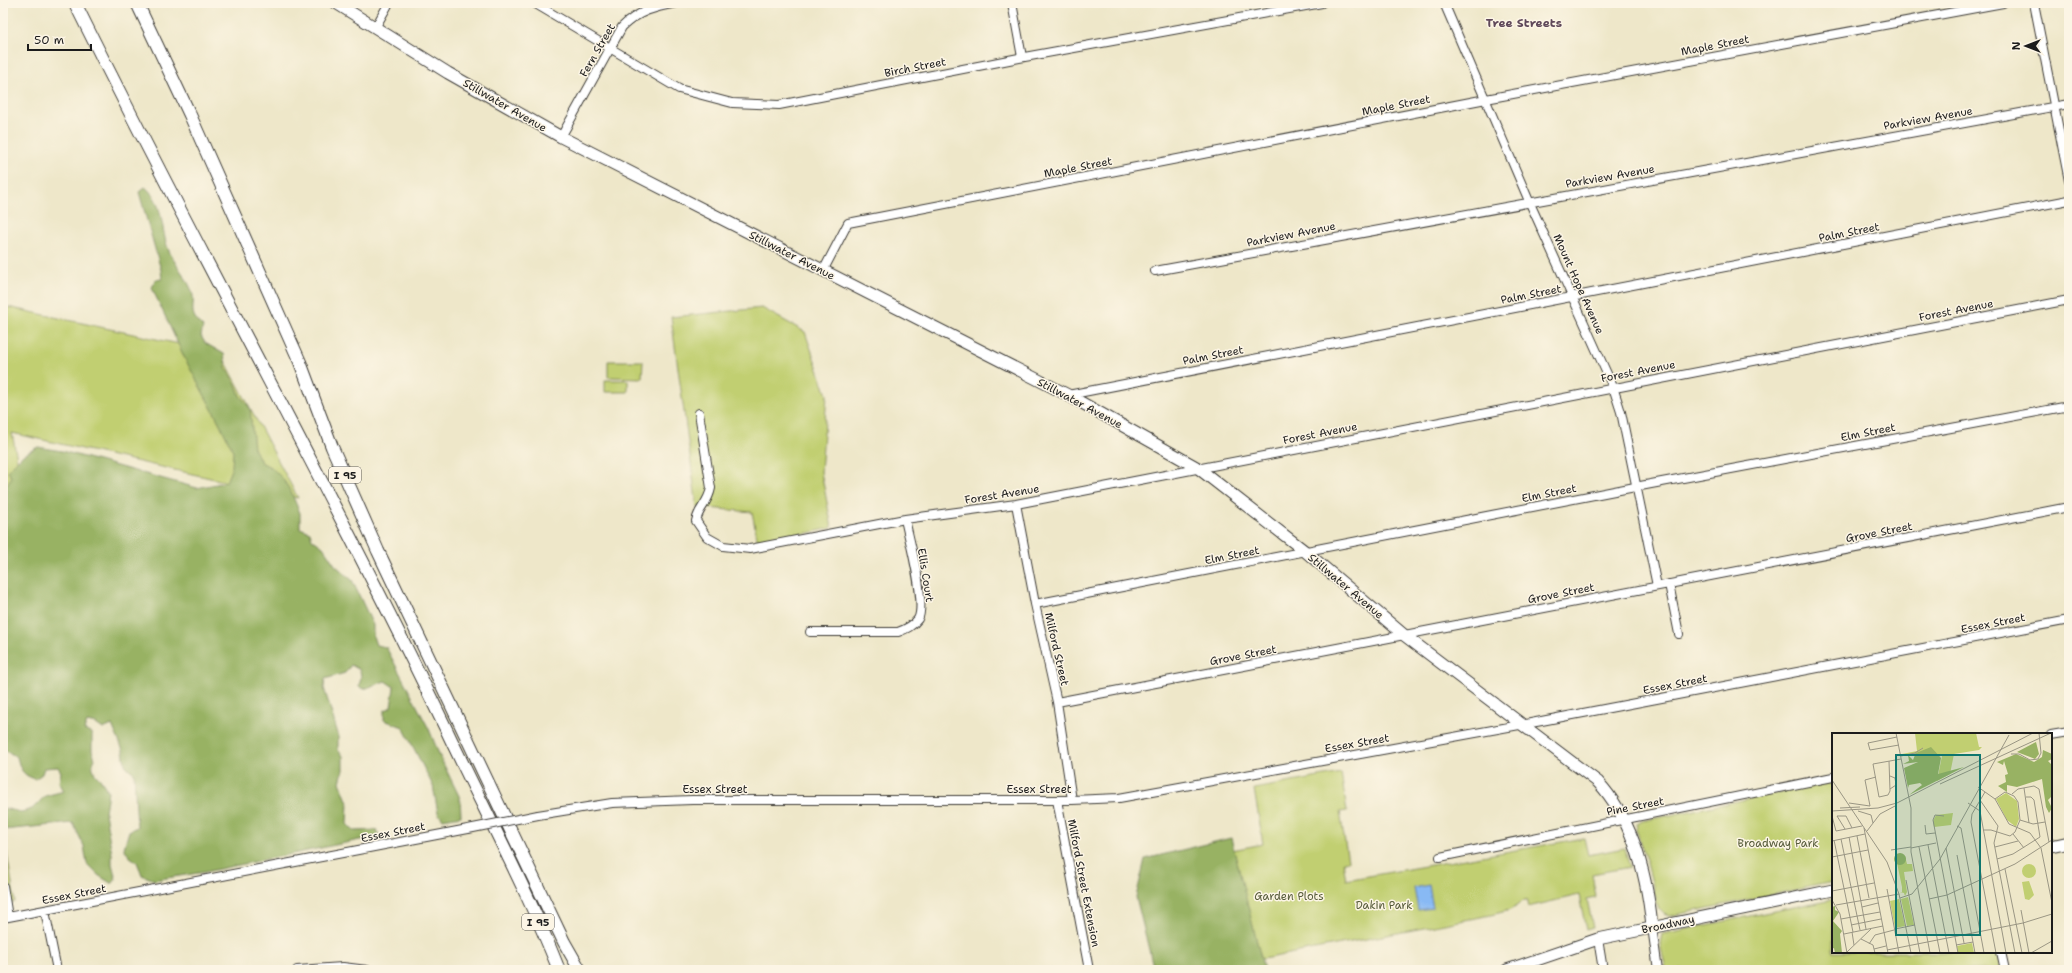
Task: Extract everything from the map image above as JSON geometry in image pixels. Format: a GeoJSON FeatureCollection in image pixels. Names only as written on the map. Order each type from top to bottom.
{"type":"FeatureCollection","features":[{"type":"Feature","properties":{"kind":"highway","name":"I 95"},"geometry":{"type":"LineString","coordinates":[[75,3],[195,242],[393,620],[534,913],[559,970]]}},
{"type":"Feature","properties":{"kind":"highway","name":"I 95"},"geometry":{"type":"LineString","coordinates":[[138,3],[297,355],[332,447],[378,551],[564,942],[574,970]]}},
{"type":"Feature","properties":{"kind":"highway"},"geometry":{"type":"LineString","coordinates":[[564,942],[580,970]]}},
{"type":"Feature","properties":{"kind":"main road","name":"Stillwater Avenue"},"geometry":{"type":"LineString","coordinates":[[336,3],[448,73],[561,137],[1068,395],[1198,468],[1306,552],[1404,635],[1598,782],[1609,794],[1625,819],[1637,848],[1650,906],[1652,927]]}},
{"type":"Feature","properties":{"kind":"main road"},"geometry":{"type":"LineString","coordinates":[[2052,846],[2069,842]]}},
{"type":"Feature","properties":{"kind":"main road","name":"Broadway"},"geometry":{"type":"LineString","coordinates":[[1507,970],[1598,939],[1832,890]]}},
{"type":"Feature","properties":{"kind":"street"},"geometry":{"type":"LineString","coordinates":[[375,28],[389,3]]}},
{"type":"Feature","properties":{"kind":"street","name":"Birch Street"},"geometry":{"type":"LineString","coordinates":[[534,3],[679,89],[732,103],[778,105],[1022,57],[1322,3]]}},
{"type":"Feature","properties":{"kind":"street","name":"Fern Street"},"geometry":{"type":"LineString","coordinates":[[561,137],[622,27],[632,17],[651,8],[677,3]]}},
{"type":"Feature","properties":{"kind":"street"},"geometry":{"type":"LineString","coordinates":[[1012,3],[1022,57]]}},
{"type":"Feature","properties":{"kind":"street","name":"Mount Hope Avenue"},"geometry":{"type":"LineString","coordinates":[[1444,3],[1613,387],[1621,412],[1635,487],[1657,586]]}},
{"type":"Feature","properties":{"kind":"street","name":"Maple Street"},"geometry":{"type":"LineString","coordinates":[[823,271],[848,223],[1486,99],[2003,3]]}},
{"type":"Feature","properties":{"kind":"street"},"geometry":{"type":"LineString","coordinates":[[2034,3],[2069,181]]}},
{"type":"Feature","properties":{"kind":"street","name":"Parkview Avenue"},"geometry":{"type":"LineString","coordinates":[[1154,271],[1530,201],[2069,104]]}},
{"type":"Feature","properties":{"kind":"street","name":"Palm Street"},"geometry":{"type":"LineString","coordinates":[[1068,395],[2069,200]]}},
{"type":"Feature","properties":{"kind":"street","name":"Forest Avenue"},"geometry":{"type":"LineString","coordinates":[[699,413],[710,488],[709,500],[698,512],[696,522],[707,537],[723,546],[750,549],[905,519],[1016,504],[1613,387],[2069,300]]}},
{"type":"Feature","properties":{"kind":"street","name":"Elm Street"},"geometry":{"type":"LineString","coordinates":[[1035,604],[1635,487],[2069,406]]}},
{"type":"Feature","properties":{"kind":"street","name":"Milford Street"},"geometry":{"type":"LineString","coordinates":[[1016,504],[1035,604],[1058,702],[1072,800]]}},
{"type":"Feature","properties":{"kind":"street","name":"Grove Street"},"geometry":{"type":"LineString","coordinates":[[1058,702],[2069,506]]}},
{"type":"Feature","properties":{"kind":"street","name":"Ellis Court"},"geometry":{"type":"LineString","coordinates":[[810,632],[898,632],[911,627],[918,618],[922,603],[905,519]]}},
{"type":"Feature","properties":{"kind":"street"},"geometry":{"type":"LineString","coordinates":[[1669,584],[1679,634]]}},
{"type":"Feature","properties":{"kind":"street","name":"Essex Street"},"geometry":{"type":"LineString","coordinates":[[6,918],[538,815],[612,803],[692,800],[1072,800],[1119,798],[1523,724],[2069,620]]}},
{"type":"Feature","properties":{"kind":"street"},"geometry":{"type":"LineString","coordinates":[[2052,735],[2069,732]]}},
{"type":"Feature","properties":{"kind":"street","name":"Pine Street"},"geometry":{"type":"LineString","coordinates":[[1440,857],[1832,778]]}},
{"type":"Feature","properties":{"kind":"street","name":"Milford Street Extension"},"geometry":{"type":"LineString","coordinates":[[1057,800],[1089,970]]}},
{"type":"Feature","properties":{"kind":"street"},"geometry":{"type":"LineString","coordinates":[[3,886],[6,918]]}},
{"type":"Feature","properties":{"kind":"street"},"geometry":{"type":"LineString","coordinates":[[45,911],[57,970]]}},
{"type":"Feature","properties":{"kind":"street","name":"Stillwater Avenue"},"geometry":{"type":"LineString","coordinates":[[1652,927],[1658,970]]}},
{"type":"Feature","properties":{"kind":"street"},"geometry":{"type":"LineString","coordinates":[[1598,939],[1603,970]]}},
{"type":"Feature","properties":{"kind":"street"},"geometry":{"type":"LineString","coordinates":[[2001,953],[2005,970]]}},
{"type":"Feature","properties":{"kind":"street"},"geometry":{"type":"LineString","coordinates":[[297,970],[343,967],[367,970]]}},
{"type":"Feature","properties":{"kind":"green space"},"geometry":{"type":"Polygon","coordinates":[[[145,187],[155,199],[158,207],[167,246],[191,289],[193,295],[193,312],[203,327],[201,336],[205,343],[224,354],[226,368],[236,385],[240,396],[250,408],[254,448],[261,462],[272,468],[283,479],[291,492],[300,513],[300,528],[310,532],[312,539],[323,547],[335,565],[352,580],[373,625],[373,636],[376,645],[386,647],[429,729],[441,759],[460,798],[461,816],[443,819],[438,813],[433,786],[403,727],[384,720],[384,711],[391,707],[394,687],[385,681],[364,689],[359,687],[361,677],[360,670],[351,665],[345,673],[325,679],[324,688],[338,734],[338,750],[343,756],[343,771],[340,782],[348,803],[347,824],[354,831],[376,830],[379,836],[205,872],[154,880],[142,875],[137,862],[129,856],[124,848],[129,831],[137,827],[134,773],[125,765],[123,750],[112,725],[103,729],[96,724],[87,722],[84,730],[92,734],[92,751],[95,759],[92,765],[95,774],[108,791],[105,813],[112,854],[112,864],[116,879],[112,884],[98,875],[87,864],[84,846],[73,823],[3,830],[3,808],[21,812],[32,809],[45,796],[64,791],[59,782],[61,772],[58,767],[44,768],[42,774],[35,779],[27,776],[22,771],[17,757],[3,749],[3,491],[11,478],[8,470],[23,455],[38,447],[62,451],[197,488],[226,482],[232,467],[233,451],[185,359],[152,288],[155,280],[162,279],[161,270],[139,192],[145,187]]]}},
{"type":"Feature","properties":{"kind":"green space"},"geometry":{"type":"Polygon","coordinates":[[[3,306],[221,353],[298,498],[12,433],[50,632],[3,640],[3,306]]]}},
{"type":"Feature","properties":{"kind":"green space"},"geometry":{"type":"Polygon","coordinates":[[[762,308],[805,332],[827,395],[821,472],[832,528],[758,543],[752,512],[697,507],[671,317],[762,308]]]}},
{"type":"Feature","properties":{"kind":"green space"},"geometry":{"type":"Polygon","coordinates":[[[608,361],[643,361],[642,378],[608,377],[608,361]]]}},
{"type":"Feature","properties":{"kind":"green space"},"geometry":{"type":"Polygon","coordinates":[[[605,380],[628,380],[628,392],[605,392],[605,380]]]}},
{"type":"Feature","properties":{"kind":"green space","name":"Garden Plots"},"geometry":{"type":"Polygon","coordinates":[[[1341,773],[1347,811],[1340,812],[1348,861],[1343,862],[1346,880],[1584,838],[1588,855],[1624,848],[1630,867],[1592,874],[1596,897],[1587,899],[1593,928],[1586,930],[1579,895],[1528,907],[1526,899],[1510,910],[1491,915],[1206,970],[1190,970],[1170,862],[1263,844],[1254,789],[1341,773]]]}},
{"type":"Feature","properties":{"kind":"green space","name":"Broadway Park"},"geometry":{"type":"Polygon","coordinates":[[[1832,781],[1832,882],[1670,916],[1663,914],[1659,910],[1647,863],[1636,831],[1637,824],[1642,821],[1832,781]]]}},
{"type":"Feature","properties":{"kind":"green space"},"geometry":{"type":"Polygon","coordinates":[[[3,830],[15,902],[3,904],[3,830]]]}},
{"type":"Feature","properties":{"kind":"green space"},"geometry":{"type":"Polygon","coordinates":[[[1231,838],[1264,970],[1154,970],[1136,897],[1145,859],[1231,838]]]}},
{"type":"Feature","properties":{"kind":"green space"},"geometry":{"type":"Polygon","coordinates":[[[1832,899],[1832,953],[1997,953],[2001,970],[1666,970],[1660,944],[1662,934],[1832,899]]]}},
{"type":"Feature","properties":{"kind":"water"},"geometry":{"type":"Polygon","coordinates":[[[1429,885],[1433,908],[1418,910],[1414,888],[1429,885]]]}},
{"type":"Feature","properties":{"kind":"district","name":"Tree Streets"},"geometry":{"type":"Point","coordinates":[1524,23]}},
{"type":"Feature","properties":{"kind":"park label","name":"Dakin Park"},"geometry":{"type":"Point","coordinates":[1384,905]}}]}
